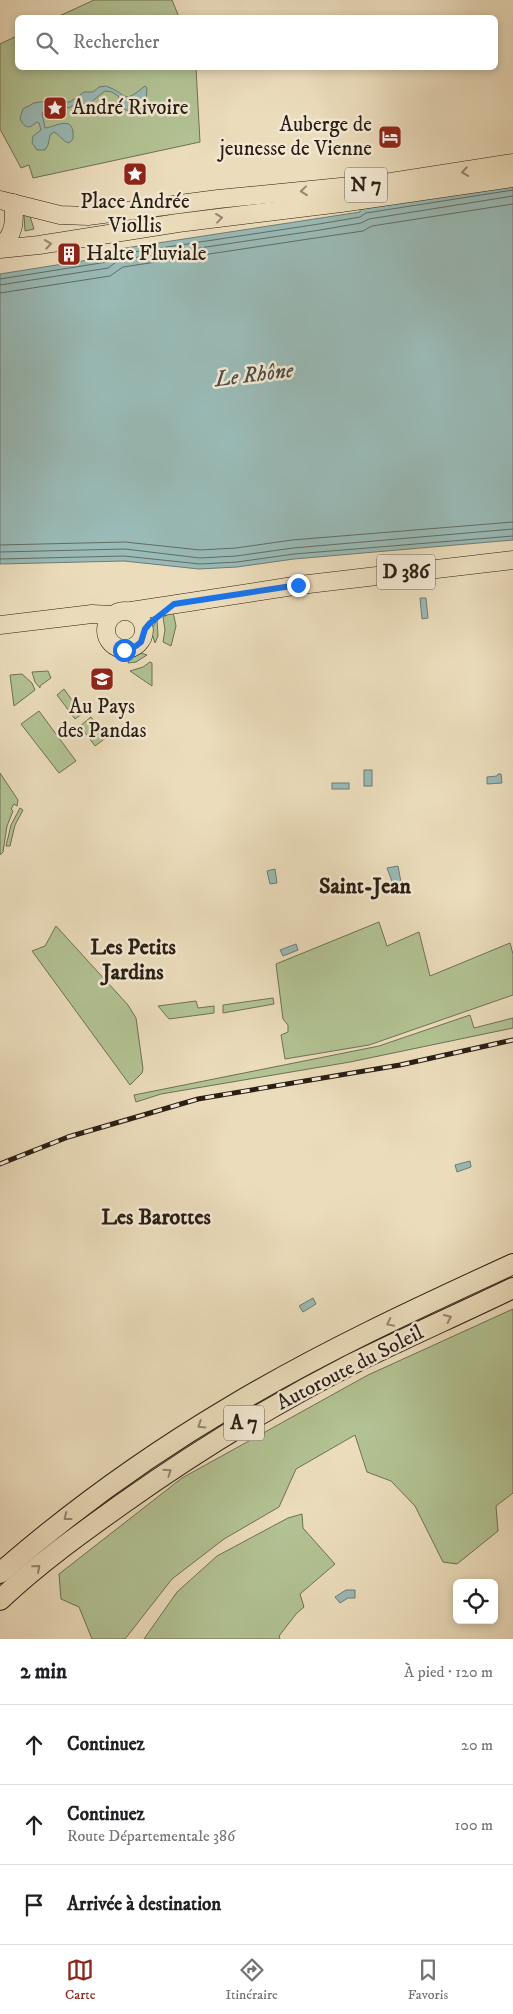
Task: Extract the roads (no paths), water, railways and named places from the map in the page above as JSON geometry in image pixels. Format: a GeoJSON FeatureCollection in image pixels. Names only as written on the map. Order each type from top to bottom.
{"type":"FeatureCollection","features":[{"type":"Feature","properties":{"kind":"highway","name":"Autoroute du Soleil"},"geometry":{"type":"LineString","coordinates":[[0,1573],[36,1542],[96,1496],[230,1407],[342,1346],[513,1264]]}},
{"type":"Feature","properties":{"kind":"highway","name":"Autoroute du Soleil"},"geometry":{"type":"LineString","coordinates":[[0,1600],[51,1556],[93,1524],[191,1456],[241,1425],[359,1361],[513,1288]]}},
{"type":"Feature","properties":{"kind":"main road","name":"N 7"},"geometry":{"type":"LineString","coordinates":[[6,202],[60,215],[88,216],[218,199],[391,182],[513,163]]}},
{"type":"Feature","properties":{"kind":"main road","name":"N 7"},"geometry":{"type":"LineString","coordinates":[[0,247],[39,245],[178,223],[342,203],[513,178]]}},
{"type":"Feature","properties":{"kind":"main road"},"geometry":{"type":"LineString","coordinates":[[0,247],[6,242],[11,233],[14,214],[6,202]]}},
{"type":"Feature","properties":{"kind":"main road","name":"D 386"},"geometry":{"type":"LineString","coordinates":[[131,611],[300,585],[513,560]]}},
{"type":"Feature","properties":{"kind":"main road","name":"D 386"},"geometry":{"type":"LineString","coordinates":[[145,629],[158,615],[174,604]]}},
{"type":"Feature","properties":{"kind":"main road"},"geometry":{"type":"LineString","coordinates":[[0,625],[72,618],[92,614],[113,615],[121,611],[131,611],[140,618],[145,629],[141,642],[136,646],[128,650],[120,649],[113,645],[106,634],[89,623],[72,618]]}},
{"type":"Feature","properties":{"kind":"main road"},"geometry":{"type":"LineString","coordinates":[[106,634],[107,624],[113,615]]}},
{"type":"Feature","properties":{"kind":"water"},"geometry":{"type":"Polygon","coordinates":[[[106,86],[128,97],[145,86],[147,88],[146,101],[149,107],[144,110],[121,109],[118,96],[112,92],[105,91],[90,103],[75,104],[69,108],[62,106],[51,107],[42,113],[45,128],[64,123],[68,124],[73,131],[73,139],[69,143],[54,132],[50,135],[45,150],[37,150],[32,143],[33,136],[41,130],[39,123],[37,122],[30,127],[24,125],[20,118],[23,109],[34,103],[47,101],[70,102],[84,92],[93,92],[99,87],[106,86]]]}},
{"type":"Feature","properties":{"kind":"water","name":"Le Rhône"},"geometry":{"type":"Polygon","coordinates":[[[513,185],[513,540],[294,559],[237,567],[199,569],[124,561],[0,564],[0,274],[107,257],[106,251],[360,212],[360,209],[513,185]]]}},
{"type":"Feature","properties":{"kind":"water"},"geometry":{"type":"Polygon","coordinates":[[[420,598],[426,598],[428,618],[422,619],[420,598]]]}},
{"type":"Feature","properties":{"kind":"water"},"geometry":{"type":"Polygon","coordinates":[[[364,770],[372,770],[372,786],[364,786],[364,770]]]}},
{"type":"Feature","properties":{"kind":"water"},"geometry":{"type":"Polygon","coordinates":[[[501,774],[502,783],[487,784],[487,777],[497,776],[501,774]]]}},
{"type":"Feature","properties":{"kind":"water"},"geometry":{"type":"Polygon","coordinates":[[[332,783],[349,783],[349,789],[332,789],[332,783]]]}},
{"type":"Feature","properties":{"kind":"water"},"geometry":{"type":"Polygon","coordinates":[[[398,866],[401,882],[393,884],[387,868],[398,866]]]}},
{"type":"Feature","properties":{"kind":"water"},"geometry":{"type":"Polygon","coordinates":[[[275,869],[277,883],[270,884],[267,871],[275,869]]]}},
{"type":"Feature","properties":{"kind":"water"},"geometry":{"type":"Polygon","coordinates":[[[296,944],[298,950],[283,956],[280,950],[296,944]]]}},
{"type":"Feature","properties":{"kind":"water"},"geometry":{"type":"Polygon","coordinates":[[[470,1161],[471,1167],[457,1172],[455,1165],[470,1161]]]}},
{"type":"Feature","properties":{"kind":"water"},"geometry":{"type":"Polygon","coordinates":[[[313,1298],[316,1304],[303,1312],[299,1306],[313,1298]]]}},
{"type":"Feature","properties":{"kind":"water"},"geometry":{"type":"Polygon","coordinates":[[[346,1590],[355,1590],[355,1598],[348,1598],[340,1603],[335,1597],[346,1590]]]}},
{"type":"Feature","properties":{"kind":"railway"},"geometry":{"type":"LineString","coordinates":[[0,1164],[68,1137],[198,1099],[400,1065],[513,1040]]}},
{"type":"Feature","properties":{"kind":"place","name":"André Rivoire"},"geometry":{"type":"Point","coordinates":[55,108]}},
{"type":"Feature","properties":{"kind":"place","name":"Auberge de jeunesse de Vienne"},"geometry":{"type":"Point","coordinates":[390,137]}},
{"type":"Feature","properties":{"kind":"place","name":"Place Andrée Viollis"},"geometry":{"type":"Point","coordinates":[135,174]}},
{"type":"Feature","properties":{"kind":"place","name":"Halte Fluviale"},"geometry":{"type":"Point","coordinates":[69,254]}},
{"type":"Feature","properties":{"kind":"place","name":"Au Pays des Pandas"},"geometry":{"type":"Point","coordinates":[102,679]}},
{"type":"Feature","properties":{"kind":"district","name":"Saint-Jean"},"geometry":{"type":"Point","coordinates":[365,886]}},
{"type":"Feature","properties":{"kind":"district","name":"Les Petits Jardins"},"geometry":{"type":"Point","coordinates":[133,960]}},
{"type":"Feature","properties":{"kind":"district","name":"Les Barottes"},"geometry":{"type":"Point","coordinates":[156,1217]}}]}
